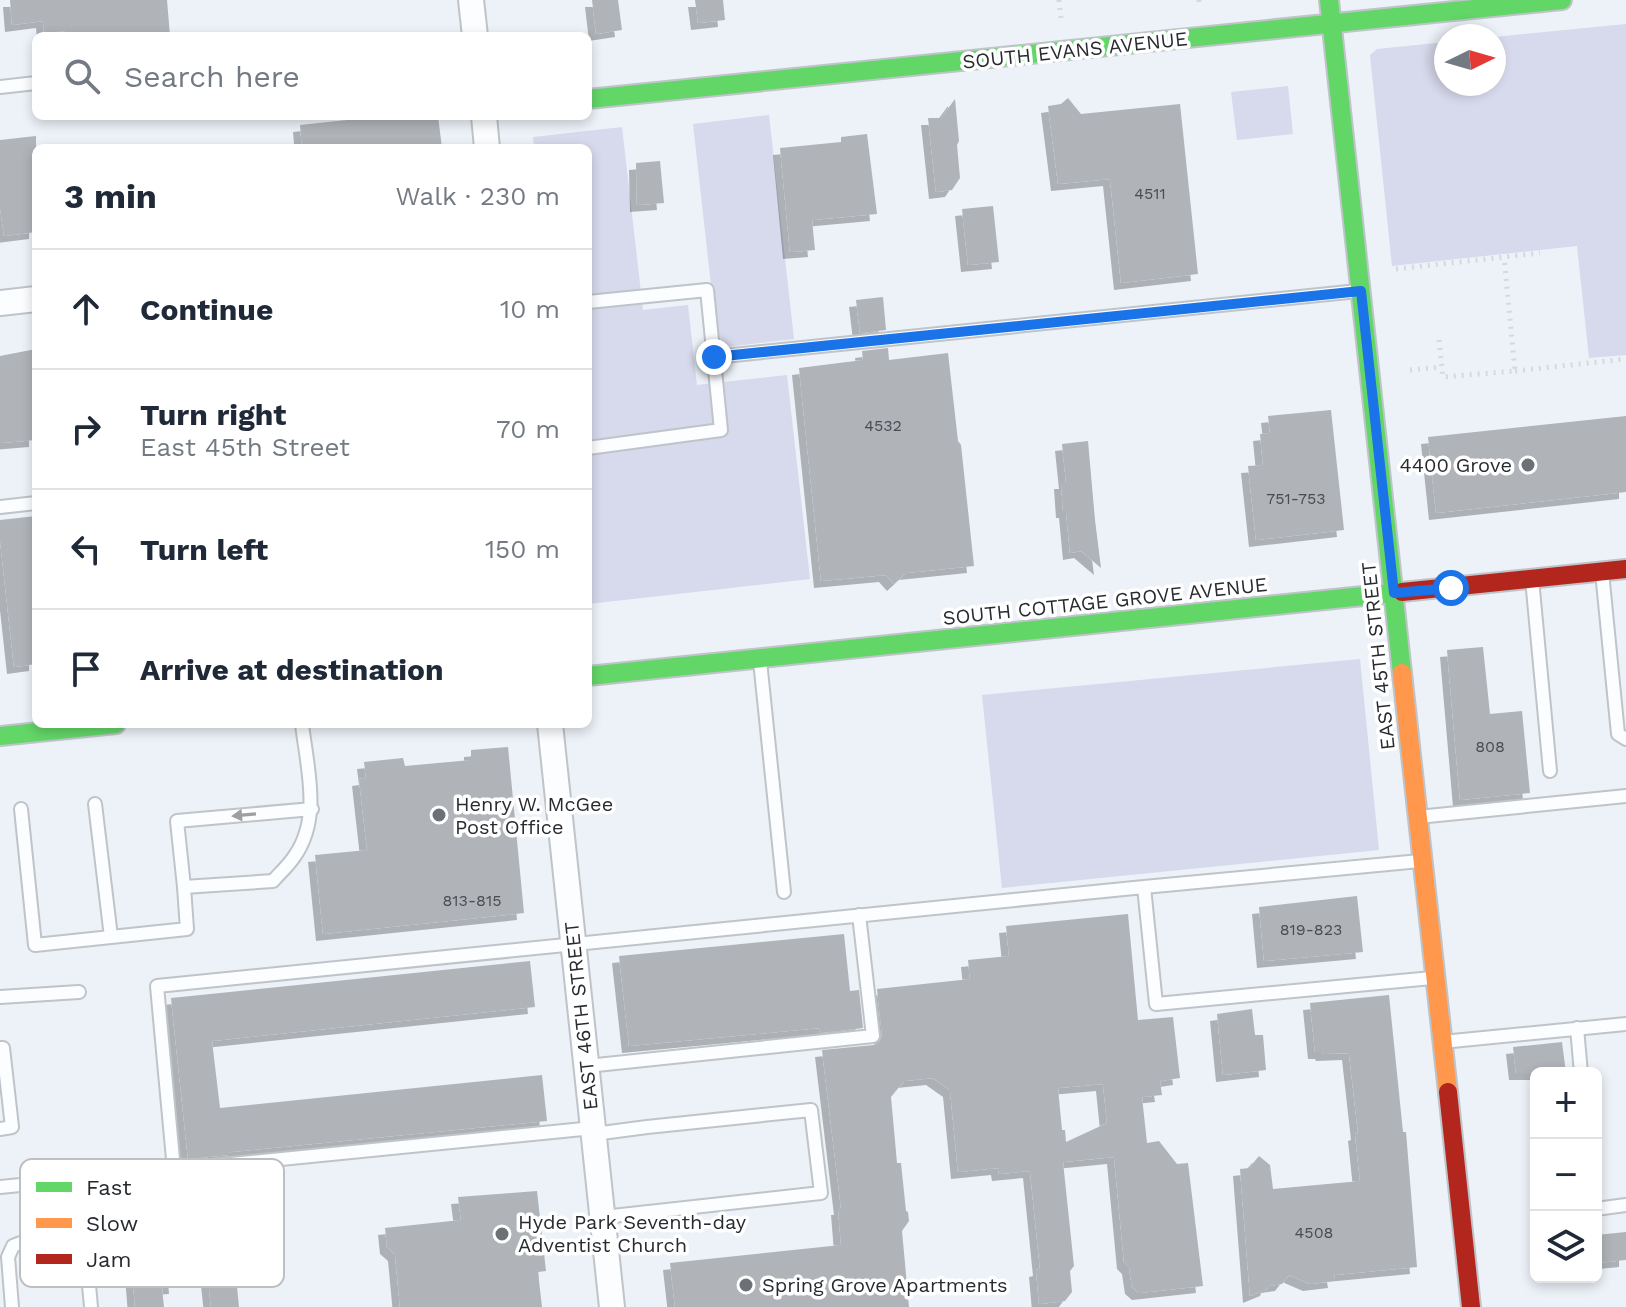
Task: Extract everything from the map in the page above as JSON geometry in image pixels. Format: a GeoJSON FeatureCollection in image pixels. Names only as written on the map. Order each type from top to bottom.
{"type":"FeatureCollection","features":[{"type":"Feature","properties":{"kind":"street"},"geometry":{"type":"LineString","coordinates":[[471,0],[475,32]]}},
{"type":"Feature","properties":{"kind":"street","name":"EAST 45TH STREET"},"geometry":{"type":"LineString","coordinates":[[1329,0],[1471,1307]]}},
{"type":"Feature","properties":{"kind":"street","name":"SOUTH EVANS AVENUE"},"geometry":{"type":"LineString","coordinates":[[592,99],[1562,0]]}},
{"type":"Feature","properties":{"kind":"street"},"geometry":{"type":"LineString","coordinates":[[484,120],[487,144]]}},
{"type":"Feature","properties":{"kind":"street"},"geometry":{"type":"LineString","coordinates":[[0,303],[32,299]]}},
{"type":"Feature","properties":{"kind":"street","name":"SOUTH COTTAGE GROVE AVENUE"},"geometry":{"type":"LineString","coordinates":[[592,676],[1626,569]]}},
{"type":"Feature","properties":{"kind":"street"},"geometry":{"type":"LineString","coordinates":[[0,736],[77,728]]}},
{"type":"Feature","properties":{"kind":"street","name":"EAST 46TH STREET"},"geometry":{"type":"LineString","coordinates":[[550,728],[612,1307]]}},
{"type":"Feature","properties":{"kind":"lane"},"geometry":{"type":"LineString","coordinates":[[0,87],[32,83]]}},
{"type":"Feature","properties":{"kind":"lane"},"geometry":{"type":"LineString","coordinates":[[592,302],[707,290],[721,430],[592,447]]}},
{"type":"Feature","properties":{"kind":"lane"},"geometry":{"type":"LineString","coordinates":[[714,357],[1361,291]]}},
{"type":"Feature","properties":{"kind":"lane"},"geometry":{"type":"LineString","coordinates":[[0,507],[32,503]]}},
{"type":"Feature","properties":{"kind":"lane"},"geometry":{"type":"LineString","coordinates":[[1602,572],[1618,734],[1626,739]]}},
{"type":"Feature","properties":{"kind":"lane"},"geometry":{"type":"LineString","coordinates":[[1532,579],[1550,771]]}},
{"type":"Feature","properties":{"kind":"lane"},"geometry":{"type":"LineString","coordinates":[[760,658],[784,892]]}},
{"type":"Feature","properties":{"kind":"lane"},"geometry":{"type":"LineString","coordinates":[[184,887],[273,881],[295,856],[310,827],[312,809],[302,728]]}},
{"type":"Feature","properties":{"kind":"lane"},"geometry":{"type":"LineString","coordinates":[[1418,817],[1626,796]]}},
{"type":"Feature","properties":{"kind":"lane"},"geometry":{"type":"LineString","coordinates":[[95,804],[111,937]]}},
{"type":"Feature","properties":{"kind":"lane"},"geometry":{"type":"LineString","coordinates":[[21,809],[35,945],[187,929],[177,821],[312,809]]}},
{"type":"Feature","properties":{"kind":"lane"},"geometry":{"type":"LineString","coordinates":[[173,1159],[157,986],[1423,861]]}},
{"type":"Feature","properties":{"kind":"lane"},"geometry":{"type":"LineString","coordinates":[[1144,887],[1156,1004],[1435,978]]}},
{"type":"Feature","properties":{"kind":"lane"},"geometry":{"type":"LineString","coordinates":[[587,1066],[873,1036],[859,915]]}},
{"type":"Feature","properties":{"kind":"lane"},"geometry":{"type":"LineString","coordinates":[[0,997],[79,992]]}},
{"type":"Feature","properties":{"kind":"lane"},"geometry":{"type":"LineString","coordinates":[[1442,1042],[1626,1024]]}},
{"type":"Feature","properties":{"kind":"lane"},"geometry":{"type":"LineString","coordinates":[[1577,1028],[1580,1067]]}},
{"type":"Feature","properties":{"kind":"lane"},"geometry":{"type":"LineString","coordinates":[[0,1048],[3,1048],[12,1127],[0,1129]]}},
{"type":"Feature","properties":{"kind":"lane"},"geometry":{"type":"LineString","coordinates":[[284,1160],[811,1110],[821,1193],[603,1217]]}},
{"type":"Feature","properties":{"kind":"lane"},"geometry":{"type":"LineString","coordinates":[[0,1187],[20,1185]]}},
{"type":"Feature","properties":{"kind":"lane"},"geometry":{"type":"LineString","coordinates":[[1602,1208],[1626,1205]]}},
{"type":"Feature","properties":{"kind":"lane"},"geometry":{"type":"LineString","coordinates":[[12,1307],[8,1257],[13,1246],[20,1242]]}},
{"type":"Feature","properties":{"kind":"lane"},"geometry":{"type":"LineString","coordinates":[[89,1287],[91,1307]]}},
{"type":"Feature","properties":{"kind":"path"},"geometry":{"type":"LineString","coordinates":[[1059,0],[1061,18]]}},
{"type":"Feature","properties":{"kind":"path"},"geometry":{"type":"LineString","coordinates":[[1396,269],[1540,253]]}},
{"type":"Feature","properties":{"kind":"path"},"geometry":{"type":"LineString","coordinates":[[1504,257],[1515,371]]}},
{"type":"Feature","properties":{"kind":"path"},"geometry":{"type":"LineString","coordinates":[[1439,340],[1443,377],[1626,359]]}},
{"type":"Feature","properties":{"kind":"path"},"geometry":{"type":"LineString","coordinates":[[1410,370],[1442,367]]}},
{"type":"Feature","properties":{"kind":"shaded area"},"geometry":{"type":"Polygon","coordinates":[[[1626,24],[1626,355],[1589,358],[1577,246],[1392,266],[1370,55],[1377,49],[1434,43],[1434,96],[1506,96],[1506,36],[1626,24]]]}},
{"type":"Feature","properties":{"kind":"shaded area"},"geometry":{"type":"Polygon","coordinates":[[[1288,86],[1293,134],[1237,140],[1231,92],[1288,86]]]}},
{"type":"Feature","properties":{"kind":"shaded area"},"geometry":{"type":"Polygon","coordinates":[[[769,115],[794,339],[718,348],[693,124],[769,115]]]}},
{"type":"Feature","properties":{"kind":"shaded area"},"geometry":{"type":"Polygon","coordinates":[[[622,127],[643,310],[688,305],[697,385],[787,375],[810,579],[592,604],[592,144],[534,144],[533,137],[622,127]]]}},
{"type":"Feature","properties":{"kind":"shaded area"},"geometry":{"type":"Polygon","coordinates":[[[1360,659],[1379,850],[1002,888],[982,695],[1360,659]]]}},
{"type":"Feature","properties":{"kind":"building"},"geometry":{"type":"Polygon","coordinates":[[[10,0],[167,0],[170,32],[44,32],[43,21],[12,25],[10,0]]]}},
{"type":"Feature","properties":{"kind":"building"},"geometry":{"type":"Polygon","coordinates":[[[592,0],[618,0],[622,30],[596,34],[592,0]]]}},
{"type":"Feature","properties":{"kind":"building"},"geometry":{"type":"Polygon","coordinates":[[[695,0],[723,0],[725,20],[698,23],[695,0]]]}},
{"type":"Feature","properties":{"kind":"building"},"geometry":{"type":"Polygon","coordinates":[[[1068,98],[1081,114],[1180,104],[1198,274],[1121,283],[1110,179],[1058,184],[1048,106],[1061,104],[1068,98]]]}},
{"type":"Feature","properties":{"kind":"building"},"geometry":{"type":"Polygon","coordinates":[[[955,99],[960,178],[952,190],[936,192],[928,118],[941,118],[955,99]]]}},
{"type":"Feature","properties":{"kind":"building"},"geometry":{"type":"Polygon","coordinates":[[[347,120],[438,120],[442,144],[302,144],[300,125],[347,120]]]}},
{"type":"Feature","properties":{"kind":"building"},"geometry":{"type":"Polygon","coordinates":[[[867,134],[877,214],[812,220],[815,250],[790,252],[780,148],[841,142],[841,137],[867,134]]]}},
{"type":"Feature","properties":{"kind":"building"},"geometry":{"type":"Polygon","coordinates":[[[36,136],[36,144],[32,144],[32,232],[4,236],[0,207],[0,140],[36,136]]]}},
{"type":"Feature","properties":{"kind":"building"},"geometry":{"type":"Polygon","coordinates":[[[660,161],[664,203],[637,205],[636,163],[660,161]]]}},
{"type":"Feature","properties":{"kind":"building"},"geometry":{"type":"Polygon","coordinates":[[[993,206],[999,262],[968,265],[962,209],[993,206]]]}},
{"type":"Feature","properties":{"kind":"building"},"geometry":{"type":"Polygon","coordinates":[[[883,297],[886,330],[860,333],[856,300],[883,297]]]}},
{"type":"Feature","properties":{"kind":"building"},"geometry":{"type":"Polygon","coordinates":[[[888,348],[889,360],[948,353],[974,566],[906,573],[894,584],[886,575],[821,581],[799,368],[863,360],[862,351],[888,348]]]}},
{"type":"Feature","properties":{"kind":"building"},"geometry":{"type":"Polygon","coordinates":[[[32,350],[32,440],[0,443],[0,356],[32,350]]]}},
{"type":"Feature","properties":{"kind":"building"},"geometry":{"type":"Polygon","coordinates":[[[1331,410],[1344,530],[1256,540],[1248,466],[1263,465],[1260,434],[1270,433],[1268,416],[1331,410]]]}},
{"type":"Feature","properties":{"kind":"building","name":"4400 Grove"},"geometry":{"type":"Polygon","coordinates":[[[1626,416],[1626,492],[1436,513],[1428,437],[1626,416]]]}},
{"type":"Feature","properties":{"kind":"building"},"geometry":{"type":"Polygon","coordinates":[[[1088,441],[1101,568],[1081,551],[1070,553],[1066,511],[1063,511],[1061,482],[1066,482],[1062,444],[1088,441]]]}},
{"type":"Feature","properties":{"kind":"building"},"geometry":{"type":"Polygon","coordinates":[[[32,516],[32,665],[14,667],[0,520],[32,516]]]}},
{"type":"Feature","properties":{"kind":"building"},"geometry":{"type":"Polygon","coordinates":[[[1483,647],[1490,714],[1522,711],[1530,793],[1460,800],[1447,650],[1483,647]]]}},
{"type":"Feature","properties":{"kind":"building","name":"Henry W. McGee Post Office"},"geometry":{"type":"Polygon","coordinates":[[[508,747],[524,913],[323,934],[315,855],[367,850],[359,779],[366,778],[364,762],[403,758],[405,766],[471,760],[471,750],[508,747]]]}},
{"type":"Feature","properties":{"kind":"building"},"geometry":{"type":"Polygon","coordinates":[[[1357,896],[1363,952],[1264,961],[1259,907],[1357,896]]]}},
{"type":"Feature","properties":{"kind":"building"},"geometry":{"type":"Polygon","coordinates":[[[1128,914],[1138,1020],[1173,1017],[1180,1078],[1160,1081],[1162,1095],[1142,1097],[1147,1143],[1159,1141],[1177,1164],[1188,1163],[1203,1286],[1139,1293],[1132,1287],[1129,1267],[1124,1262],[1114,1157],[1063,1162],[1074,1266],[1070,1271],[1072,1292],[1065,1301],[1039,1304],[1036,1270],[1040,1269],[1030,1171],[999,1174],[998,1168],[958,1172],[950,1090],[933,1078],[904,1081],[891,1097],[897,1163],[901,1163],[909,1221],[902,1231],[909,1307],[675,1307],[670,1263],[841,1245],[838,1208],[841,1208],[822,1050],[879,1043],[882,1035],[877,989],[970,979],[968,960],[1009,956],[1006,926],[1128,914]],[[1103,1084],[1058,1088],[1066,1142],[1107,1123],[1103,1084]]]}},
{"type":"Feature","properties":{"kind":"building"},"geometry":{"type":"Polygon","coordinates":[[[844,934],[850,991],[859,990],[863,1028],[820,1033],[819,1028],[629,1046],[619,956],[844,934]]]}},
{"type":"Feature","properties":{"kind":"building"},"geometry":{"type":"Polygon","coordinates":[[[530,961],[535,1007],[212,1041],[220,1108],[542,1075],[547,1121],[231,1152],[228,1155],[188,1159],[171,998],[530,961]]]}},
{"type":"Feature","properties":{"kind":"building"},"geometry":{"type":"Polygon","coordinates":[[[1389,995],[1403,1132],[1406,1132],[1417,1267],[1334,1275],[1335,1281],[1310,1284],[1289,1275],[1282,1284],[1268,1286],[1250,1296],[1240,1169],[1249,1168],[1259,1156],[1270,1165],[1273,1189],[1360,1181],[1349,1053],[1315,1052],[1310,1003],[1389,995]]]}},
{"type":"Feature","properties":{"kind":"building"},"geometry":{"type":"Polygon","coordinates":[[[1252,1009],[1255,1035],[1263,1035],[1266,1070],[1223,1075],[1217,1014],[1252,1009]]]}},
{"type":"Feature","properties":{"kind":"building"},"geometry":{"type":"Polygon","coordinates":[[[1562,1042],[1565,1067],[1530,1067],[1530,1073],[1516,1073],[1513,1047],[1562,1042]]]}},
{"type":"Feature","properties":{"kind":"building"},"geometry":{"type":"Polygon","coordinates":[[[537,1191],[546,1271],[538,1272],[542,1307],[400,1307],[395,1254],[387,1247],[385,1228],[461,1220],[458,1197],[537,1191]]]}},
{"type":"Feature","properties":{"kind":"building"},"geometry":{"type":"Polygon","coordinates":[[[1626,1232],[1626,1260],[1602,1262],[1602,1234],[1626,1232]]]}},
{"type":"Feature","properties":{"kind":"building"},"geometry":{"type":"Polygon","coordinates":[[[133,1287],[176,1287],[162,1288],[164,1307],[135,1307],[133,1287]]]}},
{"type":"Feature","properties":{"kind":"building"},"geometry":{"type":"Polygon","coordinates":[[[209,1287],[237,1287],[239,1307],[211,1307],[209,1287]]]}},
{"type":"Feature","properties":{"kind":"traffic: fast"},"geometry":{"type":"LineString","coordinates":[[1329,0],[1402,673]]}},
{"type":"Feature","properties":{"kind":"traffic: fast"},"geometry":{"type":"LineString","coordinates":[[592,99],[1562,0]]}},
{"type":"Feature","properties":{"kind":"traffic: fast"},"geometry":{"type":"LineString","coordinates":[[592,676],[1402,592]]}},
{"type":"Feature","properties":{"kind":"traffic: fast"},"geometry":{"type":"LineString","coordinates":[[0,736],[77,728]]}},
{"type":"Feature","properties":{"kind":"traffic: slow"},"geometry":{"type":"LineString","coordinates":[[1402,673],[1448,1092]]}},
{"type":"Feature","properties":{"kind":"traffic: jam"},"geometry":{"type":"LineString","coordinates":[[1402,592],[1626,569]]}},
{"type":"Feature","properties":{"kind":"traffic: jam"},"geometry":{"type":"LineString","coordinates":[[1448,1092],[1471,1307]]}},
{"type":"Feature","properties":{"kind":"place","name":"4400 Grove"},"geometry":{"type":"Point","coordinates":[1528,465]}},
{"type":"Feature","properties":{"kind":"place","name":"Henry W. McGee Post Office"},"geometry":{"type":"Point","coordinates":[439,815]}},
{"type":"Feature","properties":{"kind":"place","name":"Hyde Park Seventh-day Adventist Church"},"geometry":{"type":"Point","coordinates":[502,1234]}},
{"type":"Feature","properties":{"kind":"place","name":"Spring Grove Apartments"},"geometry":{"type":"Point","coordinates":[746,1285]}},
{"type":"Feature","properties":{"kind":"route"},"geometry":{"type":"LineString","coordinates":[[714,357],[1361,291],[1394,593],[1451,588]]}}]}
